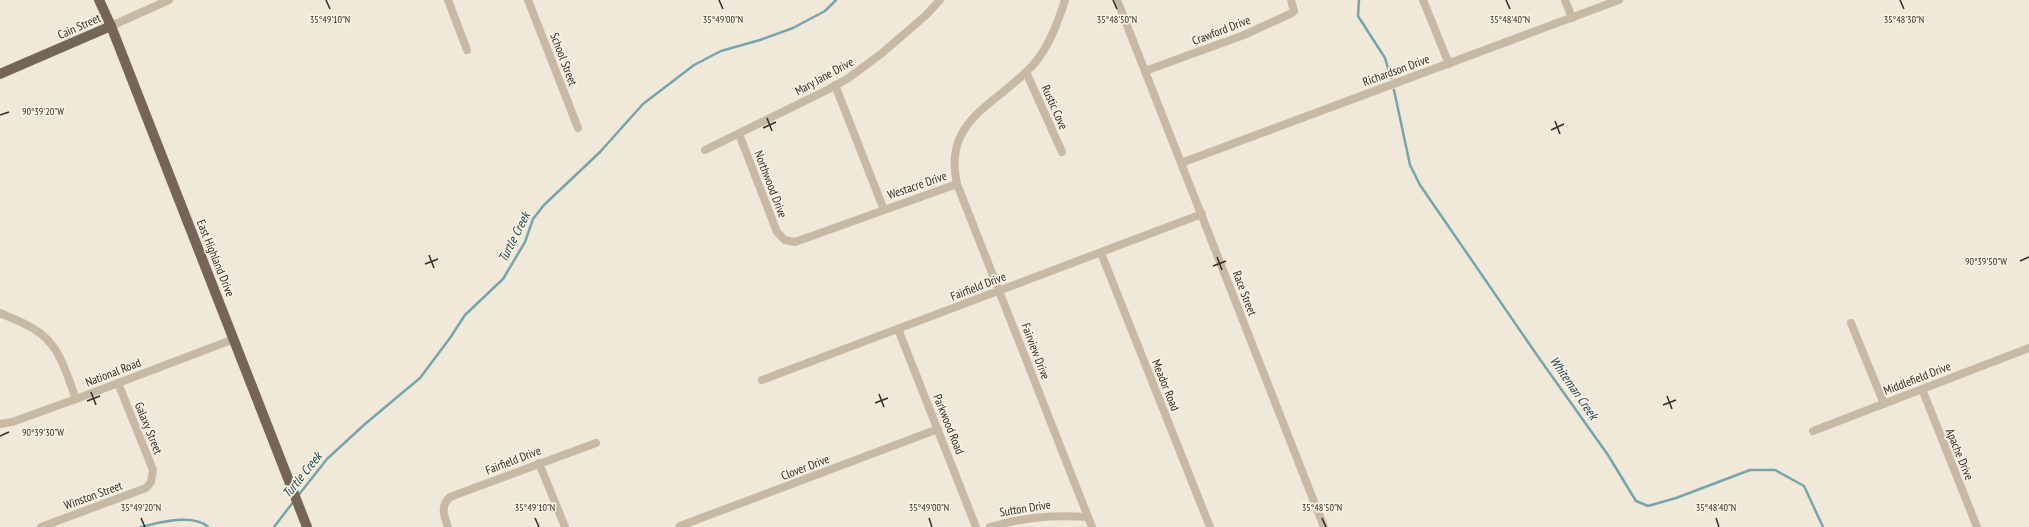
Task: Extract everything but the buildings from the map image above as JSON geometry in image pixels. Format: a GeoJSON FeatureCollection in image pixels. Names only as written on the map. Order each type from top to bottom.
{"type":"FeatureCollection","features":[{"type":"Feature","properties":{"kind":"main road","name":"East Highland Drive"},"geometry":{"type":"LineString","coordinates":[[99,0],[111,26],[307,527]]}},
{"type":"Feature","properties":{"kind":"main road","name":"Cain Street"},"geometry":{"type":"LineString","coordinates":[[0,74],[111,26]]}},
{"type":"Feature","properties":{"kind":"street","name":"Cain Street"},"geometry":{"type":"LineString","coordinates":[[111,26],[169,0]]}},
{"type":"Feature","properties":{"kind":"street"},"geometry":{"type":"LineString","coordinates":[[448,0],[467,50]]}},
{"type":"Feature","properties":{"kind":"street","name":"School Street"},"geometry":{"type":"LineString","coordinates":[[528,0],[578,128]]}},
{"type":"Feature","properties":{"kind":"street","name":"Mary Jane Drive"},"geometry":{"type":"LineString","coordinates":[[705,150],[836,85],[881,54],[925,16],[940,0]]}},
{"type":"Feature","properties":{"kind":"street","name":"Westacre Drive"},"geometry":{"type":"LineString","coordinates":[[785,240],[795,242],[957,184],[953,163],[958,140],[963,130],[974,118],[1026,72],[1041,55],[1055,28],[1065,0]]}},
{"type":"Feature","properties":{"kind":"street","name":"Race Street"},"geometry":{"type":"LineString","coordinates":[[1117,0],[1324,527]]}},
{"type":"Feature","properties":{"kind":"street","name":"Crawford Drive"},"geometry":{"type":"LineString","coordinates":[[1145,71],[1244,35],[1290,14],[1294,11],[1292,0]]}},
{"type":"Feature","properties":{"kind":"street"},"geometry":{"type":"LineString","coordinates":[[1423,0],[1449,64]]}},
{"type":"Feature","properties":{"kind":"street"},"geometry":{"type":"LineString","coordinates":[[1565,0],[1572,18]]}},
{"type":"Feature","properties":{"kind":"street","name":"Richardson Drive"},"geometry":{"type":"LineString","coordinates":[[1181,163],[1619,0]]}},
{"type":"Feature","properties":{"kind":"street","name":"Rustic Cove"},"geometry":{"type":"LineString","coordinates":[[1026,72],[1062,152]]}},
{"type":"Feature","properties":{"kind":"street"},"geometry":{"type":"LineString","coordinates":[[836,85],[884,210]]}},
{"type":"Feature","properties":{"kind":"street","name":"Northwood Drive"},"geometry":{"type":"LineString","coordinates":[[739,134],[777,232],[785,240]]}},
{"type":"Feature","properties":{"kind":"street","name":"Fairview Drive"},"geometry":{"type":"LineString","coordinates":[[957,184],[1092,527]]}},
{"type":"Feature","properties":{"kind":"street","name":"Fairfield Drive"},"geometry":{"type":"LineString","coordinates":[[762,380],[1202,214]]}},
{"type":"Feature","properties":{"kind":"street","name":"Meador Road"},"geometry":{"type":"LineString","coordinates":[[1101,253],[1210,527]]}},
{"type":"Feature","properties":{"kind":"street"},"geometry":{"type":"LineString","coordinates":[[0,313],[33,328],[52,344],[59,353],[76,399]]}},
{"type":"Feature","properties":{"kind":"street"},"geometry":{"type":"LineString","coordinates":[[1852,324],[1884,404]]}},
{"type":"Feature","properties":{"kind":"street","name":"Parkwood Road"},"geometry":{"type":"LineString","coordinates":[[898,329],[976,527]]}},
{"type":"Feature","properties":{"kind":"street","name":"National Road"},"geometry":{"type":"LineString","coordinates":[[0,424],[12,422],[76,399],[234,339]]}},
{"type":"Feature","properties":{"kind":"street","name":"Middlefield Drive"},"geometry":{"type":"LineString","coordinates":[[1813,431],[2029,348]]}},
{"type":"Feature","properties":{"kind":"street","name":"Galaxy Street"},"geometry":{"type":"LineString","coordinates":[[118,383],[153,470],[151,482]]}},
{"type":"Feature","properties":{"kind":"street","name":"Apache Drive"},"geometry":{"type":"LineString","coordinates":[[1922,389],[1976,527]]}},
{"type":"Feature","properties":{"kind":"street","name":"Clover Drive"},"geometry":{"type":"LineString","coordinates":[[680,527],[938,429]]}},
{"type":"Feature","properties":{"kind":"street","name":"Fairfield Drive"},"geometry":{"type":"LineString","coordinates":[[448,527],[444,516],[444,506],[450,497],[596,443]]}},
{"type":"Feature","properties":{"kind":"street"},"geometry":{"type":"LineString","coordinates":[[540,463],[565,527]]}},
{"type":"Feature","properties":{"kind":"street","name":"Winston Street"},"geometry":{"type":"LineString","coordinates":[[41,527],[146,488],[151,482]]}},
{"type":"Feature","properties":{"kind":"street","name":"Sutton Drive"},"geometry":{"type":"LineString","coordinates":[[990,527],[1036,516],[1059,515],[1088,517]]}},
{"type":"Feature","properties":{"kind":"street"},"geometry":{"type":"LineString","coordinates":[[677,518],[680,527]]}},
{"type":"Feature","properties":{"kind":"waterway","name":"Turtle Creek"},"geometry":{"type":"LineString","coordinates":[[297,497],[327,459],[365,424],[420,378],[465,315],[503,279],[525,242],[533,219],[544,205],[600,152],[643,104],[694,65],[721,51],[760,40],[793,28],[825,11],[836,0]]}},
{"type":"Feature","properties":{"kind":"waterway","name":"Whiteman Creek"},"geometry":{"type":"LineString","coordinates":[[1359,0],[1358,16],[1385,58],[1391,78]]}},
{"type":"Feature","properties":{"kind":"waterway","name":"Whiteman Creek"},"geometry":{"type":"LineString","coordinates":[[1394,90],[1410,165],[1420,185],[1608,455],[1636,501],[1648,506],[1676,498],[1750,470],[1775,470],[1804,486],[1823,527]]}},
{"type":"Feature","properties":{"kind":"waterway","name":"Turtle Creek"},"geometry":{"type":"LineString","coordinates":[[274,527],[294,501]]}},
{"type":"Feature","properties":{"kind":"waterway","name":"Turtle Creek"},"geometry":{"type":"LineString","coordinates":[[141,527],[175,520],[193,521],[208,527]]}}]}
